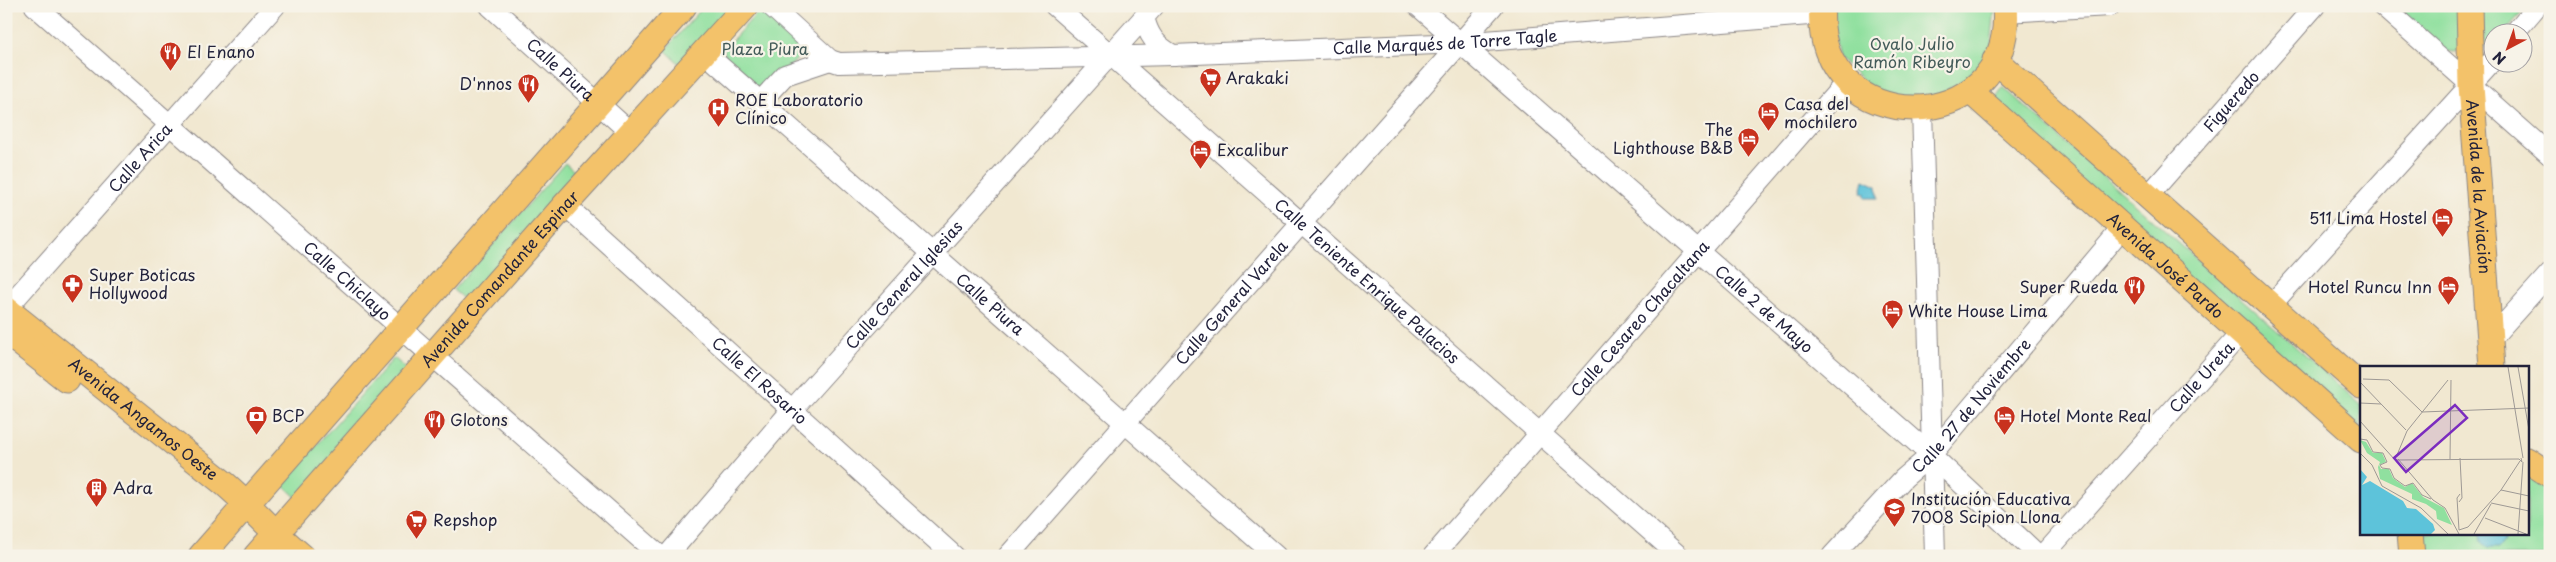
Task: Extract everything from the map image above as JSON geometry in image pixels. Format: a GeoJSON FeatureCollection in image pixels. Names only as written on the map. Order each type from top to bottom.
{"type":"FeatureCollection","features":[{"type":"Feature","properties":{"kind":"main road"},"geometry":{"type":"LineString","coordinates":[[201,556],[400,327],[684,6]]}},
{"type":"Feature","properties":{"kind":"main road","name":"Avenida Comandante Espinar"},"geometry":{"type":"LineString","coordinates":[[256,556],[565,205],[746,6]]}},
{"type":"Feature","properties":{"kind":"main road","name":"Avenida de la Aviación"},"geometry":{"type":"LineString","coordinates":[[2469,6],[2472,85],[2492,366]]}},
{"type":"Feature","properties":{"kind":"main road"},"geometry":{"type":"LineString","coordinates":[[1822,10],[1823,35],[1830,55],[1847,81],[1863,94],[1879,102],[1904,109],[1922,109],[1947,103],[1970,91],[1984,77],[1995,60],[2004,36],[2005,9]]}},
{"type":"Feature","properties":{"kind":"main road"},"geometry":{"type":"LineString","coordinates":[[1995,60],[2360,385]]}},
{"type":"Feature","properties":{"kind":"main road","name":"Avenida José Pardo"},"geometry":{"type":"LineString","coordinates":[[1970,91],[2360,439]]}},
{"type":"Feature","properties":{"kind":"main road","name":"Avenida Angamos Oeste"},"geometry":{"type":"LineString","coordinates":[[6,309],[242,508]]}},
{"type":"Feature","properties":{"kind":"main road","name":"Avenida Angamos Oeste"},"geometry":{"type":"LineString","coordinates":[[6,332],[242,508],[302,556]]}},
{"type":"Feature","properties":{"kind":"main road"},"geometry":{"type":"LineString","coordinates":[[2528,461],[2550,474]]}},
{"type":"Feature","properties":{"kind":"main road"},"geometry":{"type":"LineString","coordinates":[[2410,534],[2412,556]]}},
{"type":"Feature","properties":{"kind":"street","name":"Calle Chiclayo"},"geometry":{"type":"LineString","coordinates":[[35,6],[169,126],[660,556]]}},
{"type":"Feature","properties":{"kind":"street","name":"Calle Arica"},"geometry":{"type":"LineString","coordinates":[[6,309],[275,6]]}},
{"type":"Feature","properties":{"kind":"street","name":"Calle Piura"},"geometry":{"type":"LineString","coordinates":[[490,6],[631,133]]}},
{"type":"Feature","properties":{"kind":"street"},"geometry":{"type":"LineString","coordinates":[[771,6],[830,60]]}},
{"type":"Feature","properties":{"kind":"street","name":"Calle Teniente Enrique Palacios"},"geometry":{"type":"LineString","coordinates":[[1054,6],[1679,556]]}},
{"type":"Feature","properties":{"kind":"street","name":"Calle 2 de Mayo"},"geometry":{"type":"LineString","coordinates":[[1418,6],[1931,455],[2039,556]]}},
{"type":"Feature","properties":{"kind":"street","name":"Calle General Varela"},"geometry":{"type":"LineString","coordinates":[[1008,556],[1493,6]]}},
{"type":"Feature","properties":{"kind":"street"},"geometry":{"type":"LineString","coordinates":[[2005,9],[2110,6]]}},
{"type":"Feature","properties":{"kind":"street","name":"Figueredo"},"geometry":{"type":"LineString","coordinates":[[2148,196],[2316,6]]}},
{"type":"Feature","properties":{"kind":"street"},"geometry":{"type":"LineString","coordinates":[[2382,6],[2550,156]]}},
{"type":"Feature","properties":{"kind":"street"},"geometry":{"type":"LineString","coordinates":[[2523,22],[2537,6]]}},
{"type":"Feature","properties":{"kind":"street","name":"Calle Marqués de Torre Tagle"},"geometry":{"type":"LineString","coordinates":[[760,102],[785,74],[830,60],[839,63],[1110,55],[1173,55],[1460,43],[1822,10]]}},
{"type":"Feature","properties":{"kind":"street","name":"Calle General Iglesias"},"geometry":{"type":"LineString","coordinates":[[1149,12],[1151,36],[1156,44],[1173,55]]}},
{"type":"Feature","properties":{"kind":"street","name":"Calle General Iglesias"},"geometry":{"type":"LineString","coordinates":[[667,556],[791,411],[1149,12]]}},
{"type":"Feature","properties":{"kind":"street"},"geometry":{"type":"LineString","coordinates":[[1068,57],[1082,49],[1085,33]]}},
{"type":"Feature","properties":{"kind":"street"},"geometry":{"type":"LineString","coordinates":[[1485,65],[1482,59],[1483,51],[1493,40]]}},
{"type":"Feature","properties":{"kind":"street","name":"Calle Piura"},"geometry":{"type":"LineString","coordinates":[[705,53],[1276,556]]}},
{"type":"Feature","properties":{"kind":"street"},"geometry":{"type":"LineString","coordinates":[[2271,306],[2484,71]]}},
{"type":"Feature","properties":{"kind":"street","name":"Calle Cesareo Chacaltana"},"geometry":{"type":"LineString","coordinates":[[1433,556],[1847,81]]}},
{"type":"Feature","properties":{"kind":"street"},"geometry":{"type":"LineString","coordinates":[[1922,109],[1935,556]]}},
{"type":"Feature","properties":{"kind":"street","name":"Calle El Rosario"},"geometry":{"type":"LineString","coordinates":[[565,205],[791,411],[954,556]]}},
{"type":"Feature","properties":{"kind":"street","name":"Calle 27 de Noviembre"},"geometry":{"type":"LineString","coordinates":[[1832,556],[1904,478],[1931,455],[2123,228]]}},
{"type":"Feature","properties":{"kind":"street"},"geometry":{"type":"LineString","coordinates":[[2490,340],[2550,273]]}},
{"type":"Feature","properties":{"kind":"street","name":"Calle Ureta"},"geometry":{"type":"LineString","coordinates":[[2043,556],[2242,333]]}},
{"type":"Feature","properties":{"kind":"green space"},"geometry":{"type":"Polygon","coordinates":[[[704,6],[735,6],[682,66],[665,50],[704,6]]]}},
{"type":"Feature","properties":{"kind":"green space","name":"Ovalo Julio Ramón Ribeyro"},"geometry":{"type":"Polygon","coordinates":[[[1829,6],[1995,6],[1991,47],[1978,71],[1932,99],[1878,94],[1839,58],[1829,6]]]}},
{"type":"Feature","properties":{"kind":"green space"},"geometry":{"type":"Polygon","coordinates":[[[2404,6],[2462,6],[2463,48],[2455,52],[2446,51],[2406,17],[2404,6]]]}},
{"type":"Feature","properties":{"kind":"green space"},"geometry":{"type":"Polygon","coordinates":[[[2481,6],[2528,6],[2513,22],[2484,22],[2484,47],[2481,6]]]}},
{"type":"Feature","properties":{"kind":"green space","name":"Plaza Piura"},"geometry":{"type":"Polygon","coordinates":[[[768,10],[808,46],[764,97],[726,63],[724,49],[759,11],[768,10]]]}},
{"type":"Feature","properties":{"kind":"green space"},"geometry":{"type":"Polygon","coordinates":[[[2003,87],[2360,404],[2360,438],[1988,109],[2003,87]]]}},
{"type":"Feature","properties":{"kind":"green space"},"geometry":{"type":"Polygon","coordinates":[[[565,163],[582,178],[471,305],[453,290],[565,163]]]}},
{"type":"Feature","properties":{"kind":"green space"},"geometry":{"type":"Polygon","coordinates":[[[394,358],[411,373],[299,500],[282,484],[394,358]]]}},
{"type":"Feature","properties":{"kind":"green space"},"geometry":{"type":"Polygon","coordinates":[[[2528,470],[2550,486],[2550,556],[2423,556],[2419,534],[2528,534],[2528,470]]]}},
{"type":"Feature","properties":{"kind":"water"},"geometry":{"type":"Polygon","coordinates":[[[1864,180],[1877,186],[1878,198],[1865,198],[1865,193],[1861,192],[1864,180]]]}},
{"type":"Feature","properties":{"kind":"water"},"geometry":{"type":"Polygon","coordinates":[[[2480,534],[2504,534],[2504,541],[2499,548],[2487,548],[2481,542],[2480,534]]]}},
{"type":"Feature","properties":{"kind":"place","name":"El Enano"},"geometry":{"type":"Point","coordinates":[171,71]}},
{"type":"Feature","properties":{"kind":"place","name":"Arakaki"},"geometry":{"type":"Point","coordinates":[1210,97]}},
{"type":"Feature","properties":{"kind":"place","name":"D'nnos"},"geometry":{"type":"Point","coordinates":[528,103]}},
{"type":"Feature","properties":{"kind":"place","name":"ROE Laboratorio Clínico"},"geometry":{"type":"Point","coordinates":[719,128]}},
{"type":"Feature","properties":{"kind":"place","name":"Casa del mochilero"},"geometry":{"type":"Point","coordinates":[1768,132]}},
{"type":"Feature","properties":{"kind":"place","name":"The Lighthouse B&B"},"geometry":{"type":"Point","coordinates":[1749,158]}},
{"type":"Feature","properties":{"kind":"place","name":"Excalibur"},"geometry":{"type":"Point","coordinates":[1201,169]}},
{"type":"Feature","properties":{"kind":"place","name":"511 Lima Hostel"},"geometry":{"type":"Point","coordinates":[2443,237]}},
{"type":"Feature","properties":{"kind":"place","name":"Super Boticas Hollywood"},"geometry":{"type":"Point","coordinates":[73,303]}},
{"type":"Feature","properties":{"kind":"place","name":"Super Rueda"},"geometry":{"type":"Point","coordinates":[2134,306]}},
{"type":"Feature","properties":{"kind":"place","name":"Hotel Runcu Inn"},"geometry":{"type":"Point","coordinates":[2448,306]}},
{"type":"Feature","properties":{"kind":"place","name":"White House Lima"},"geometry":{"type":"Point","coordinates":[1892,330]}},
{"type":"Feature","properties":{"kind":"place","name":"BCP"},"geometry":{"type":"Point","coordinates":[256,435]}},
{"type":"Feature","properties":{"kind":"place","name":"Hotel Monte Real"},"geometry":{"type":"Point","coordinates":[2004,435]}},
{"type":"Feature","properties":{"kind":"place","name":"Glotons"},"geometry":{"type":"Point","coordinates":[434,439]}},
{"type":"Feature","properties":{"kind":"place","name":"Adra"},"geometry":{"type":"Point","coordinates":[97,507]}},
{"type":"Feature","properties":{"kind":"place","name":"Institución Educativa 7008 Scipion Llona"},"geometry":{"type":"Point","coordinates":[1895,527]}},
{"type":"Feature","properties":{"kind":"place","name":"Repshop"},"geometry":{"type":"Point","coordinates":[417,539]}}]}
